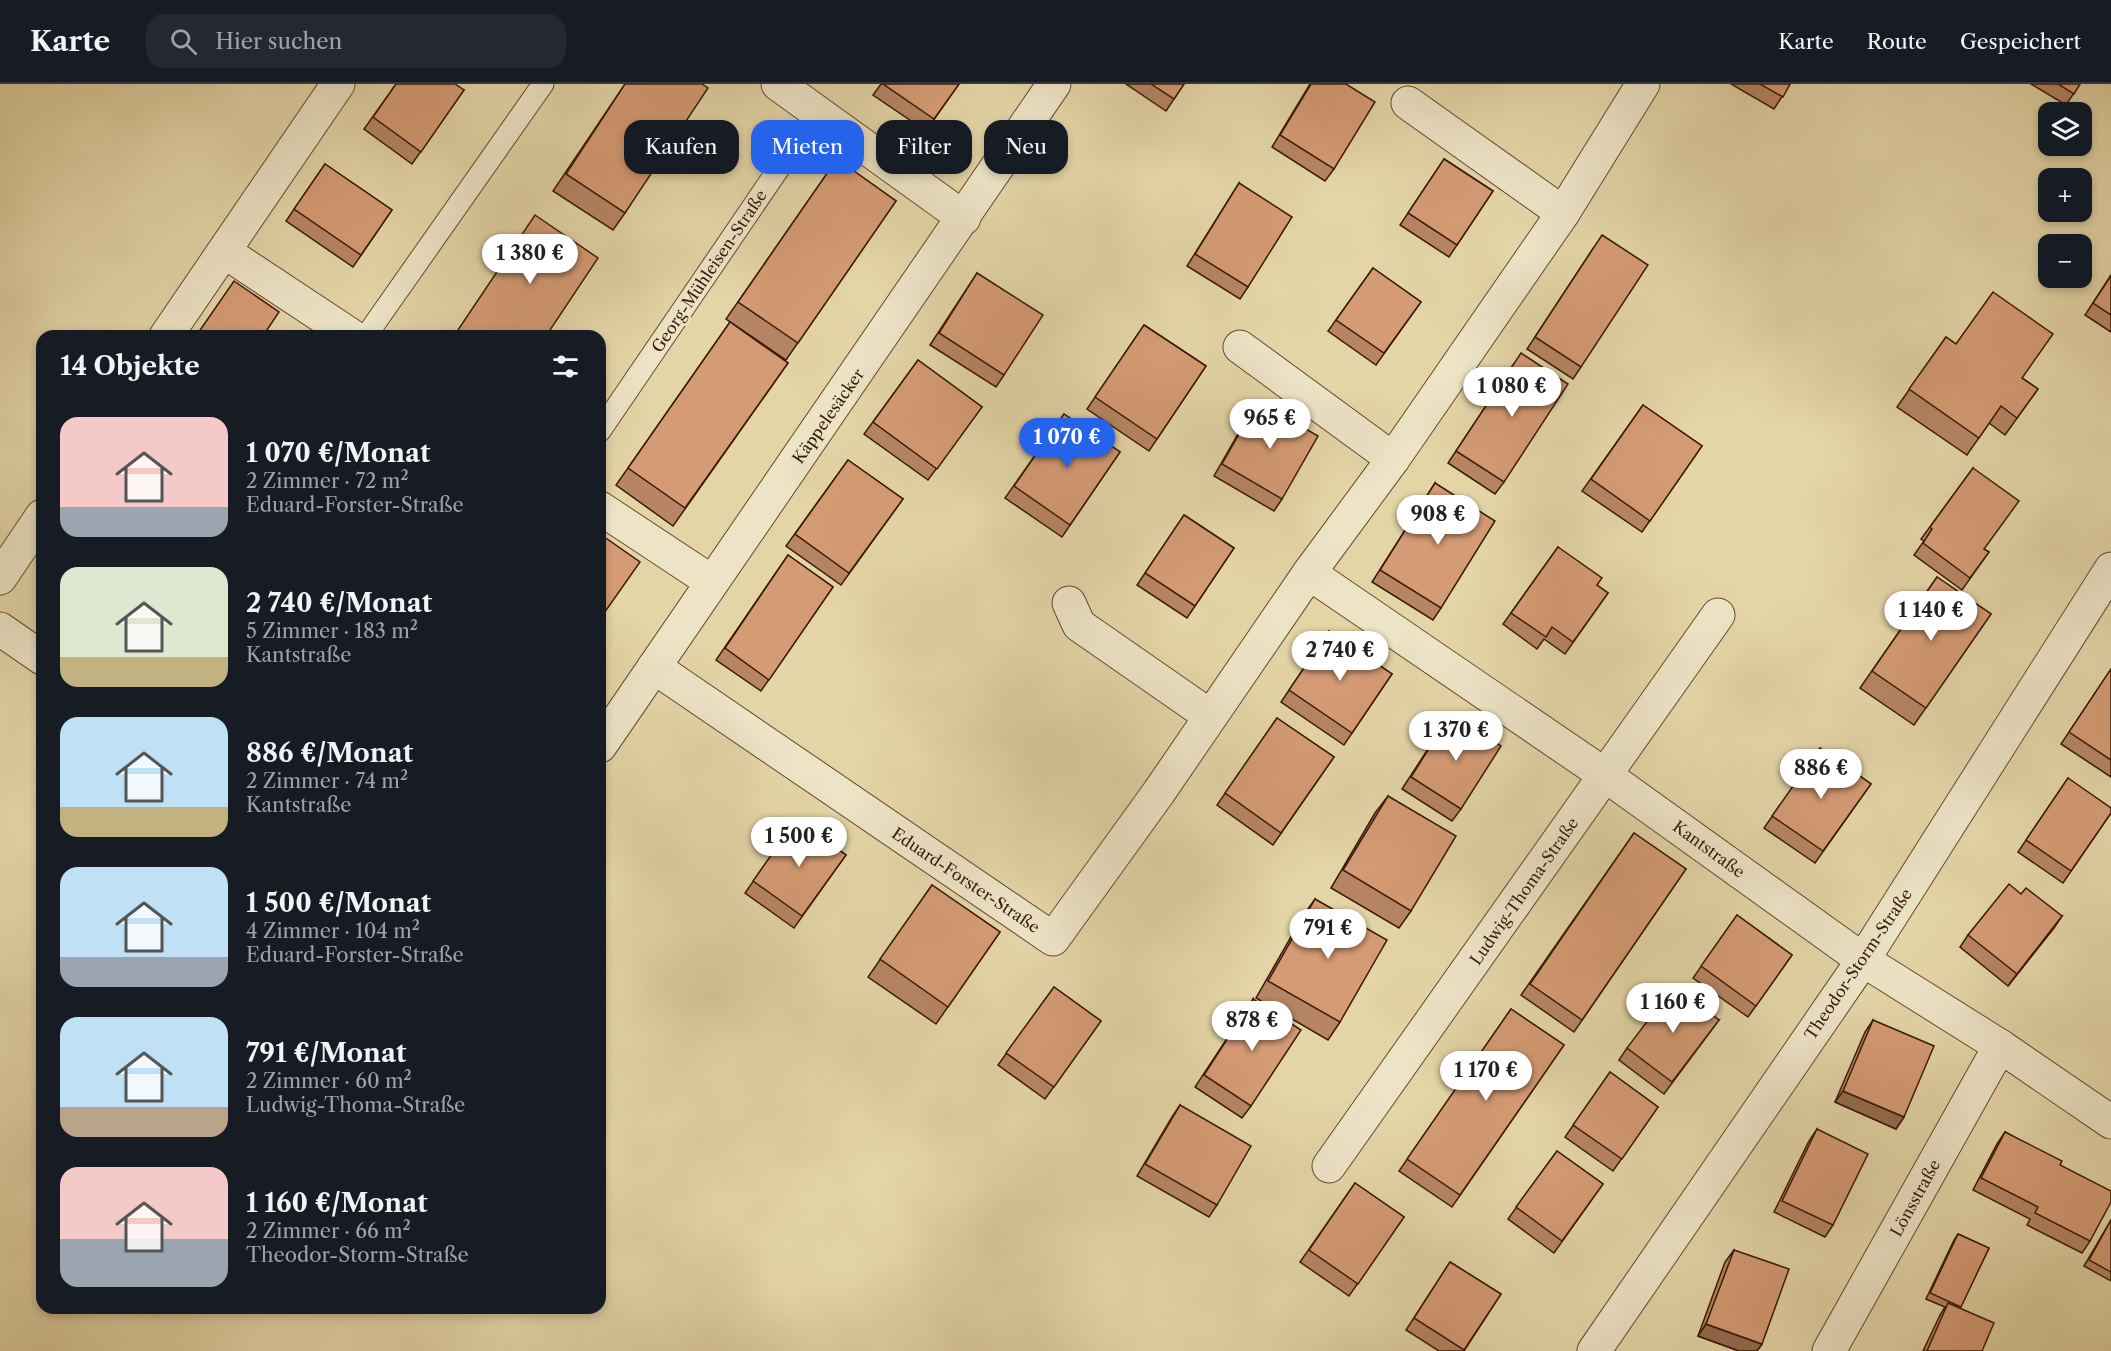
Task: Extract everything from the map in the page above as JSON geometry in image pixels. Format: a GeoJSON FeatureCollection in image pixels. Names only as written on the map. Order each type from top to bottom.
{"type":"FeatureCollection","features":[{"type":"Feature","properties":{"kind":"street"},"geometry":{"type":"LineString","coordinates":[[778,84],[964,218]]}},
{"type":"Feature","properties":{"kind":"street","name":"Käppelesäcker"},"geometry":{"type":"LineString","coordinates":[[606,737],[1054,84]]}},
{"type":"Feature","properties":{"kind":"street","name":"Eduard-Forster-Straße"},"geometry":{"type":"LineString","coordinates":[[654,668],[1053,939],[1160,792],[1309,573],[1394,459],[1563,213],[1643,84]]}},
{"type":"Feature","properties":{"kind":"street"},"geometry":{"type":"LineString","coordinates":[[170,330],[225,252],[326,88]]}},
{"type":"Feature","properties":{"kind":"street"},"geometry":{"type":"LineString","coordinates":[[1408,103],[1563,213]]}},
{"type":"Feature","properties":{"kind":"street"},"geometry":{"type":"LineString","coordinates":[[225,252],[343,330]]}},
{"type":"Feature","properties":{"kind":"street"},"geometry":{"type":"LineString","coordinates":[[1240,347],[1394,459]]}},
{"type":"Feature","properties":{"kind":"street"},"geometry":{"type":"LineString","coordinates":[[606,512],[712,582]]}},
{"type":"Feature","properties":{"kind":"street"},"geometry":{"type":"LineString","coordinates":[[0,578],[36,525]]}},
{"type":"Feature","properties":{"kind":"street","name":"Theodor-Storm-Straße"},"geometry":{"type":"LineString","coordinates":[[1593,1351],[1863,960],[2111,569]]}},
{"type":"Feature","properties":{"kind":"street","name":"Kantstraße"},"geometry":{"type":"LineString","coordinates":[[1309,573],[1605,775],[1863,960],[2000,1046],[2111,1122]]}},
{"type":"Feature","properties":{"kind":"street"},"geometry":{"type":"LineString","coordinates":[[1069,603],[1079,626],[1210,716]]}},
{"type":"Feature","properties":{"kind":"street","name":"Ludwig-Thoma-Straße"},"geometry":{"type":"LineString","coordinates":[[1329,1167],[1718,615]]}},
{"type":"Feature","properties":{"kind":"street"},"geometry":{"type":"LineString","coordinates":[[0,629],[36,654]]}},
{"type":"Feature","properties":{"kind":"street","name":"Lönsstraße"},"geometry":{"type":"LineString","coordinates":[[1829,1351],[2000,1046]]}},
{"type":"Feature","properties":{"kind":"lane"},"geometry":{"type":"LineString","coordinates":[[370,330],[543,84]]}},
{"type":"Feature","properties":{"kind":"lane","name":"Georg-Mühleisen-Straße"},"geometry":{"type":"LineString","coordinates":[[606,422],[818,111]]}},
{"type":"Feature","properties":{"kind":"building"},"geometry":{"type":"Polygon","coordinates":[[[396,84],[455,84],[464,90],[421,152],[373,117],[396,84]]]}},
{"type":"Feature","properties":{"kind":"building"},"geometry":{"type":"Polygon","coordinates":[[[625,84],[702,84],[708,88],[687,120],[624,120],[624,174],[651,174],[625,213],[566,174],[625,84]]]}},
{"type":"Feature","properties":{"kind":"building"},"geometry":{"type":"Polygon","coordinates":[[[883,84],[959,84],[934,119],[883,84]]]}},
{"type":"Feature","properties":{"kind":"building"},"geometry":{"type":"Polygon","coordinates":[[[1151,84],[1184,84],[1174,99],[1151,84]]]}},
{"type":"Feature","properties":{"kind":"building"},"geometry":{"type":"Polygon","coordinates":[[[1311,84],[1346,84],[1375,102],[1334,169],[1280,135],[1311,84]]]}},
{"type":"Feature","properties":{"kind":"building"},"geometry":{"type":"Polygon","coordinates":[[[1760,84],[1790,84],[1783,97],[1760,84]]]}},
{"type":"Feature","properties":{"kind":"building"},"geometry":{"type":"Polygon","coordinates":[[[2058,84],[2080,84],[2074,94],[2058,84]]]}},
{"type":"Feature","properties":{"kind":"building"},"geometry":{"type":"Polygon","coordinates":[[[1444,159],[1493,191],[1457,245],[1408,213],[1444,159]]]}},
{"type":"Feature","properties":{"kind":"building"},"geometry":{"type":"Polygon","coordinates":[[[325,164],[392,210],[361,255],[294,209],[325,164]]]}},
{"type":"Feature","properties":{"kind":"building"},"geometry":{"type":"Polygon","coordinates":[[[827,174],[858,174],[896,201],[798,343],[738,302],[827,174]]]}},
{"type":"Feature","properties":{"kind":"building"},"geometry":{"type":"Polygon","coordinates":[[[1239,183],[1292,217],[1248,287],[1195,254],[1239,183]]]}},
{"type":"Feature","properties":{"kind":"building"},"geometry":{"type":"Polygon","coordinates":[[[535,215],[598,258],[550,330],[458,330],[535,215]]]}},
{"type":"Feature","properties":{"kind":"building"},"geometry":{"type":"Polygon","coordinates":[[[1602,235],[1648,265],[1581,367],[1535,337],[1602,235]]]}},
{"type":"Feature","properties":{"kind":"building"},"geometry":{"type":"Polygon","coordinates":[[[1373,268],[1421,302],[1384,353],[1336,320],[1373,268]]]}},
{"type":"Feature","properties":{"kind":"building"},"geometry":{"type":"Polygon","coordinates":[[[977,273],[1043,315],[1004,375],[939,333],[977,273]]]}},
{"type":"Feature","properties":{"kind":"building"},"geometry":{"type":"Polygon","coordinates":[[[2111,276],[2111,315],[2093,303],[2111,276]]]}},
{"type":"Feature","properties":{"kind":"building"},"geometry":{"type":"Polygon","coordinates":[[[234,281],[279,312],[267,330],[200,330],[234,281]]]}},
{"type":"Feature","properties":{"kind":"building"},"geometry":{"type":"Polygon","coordinates":[[[1993,292],[2053,334],[2022,378],[2038,389],[2017,418],[2001,406],[1979,438],[1909,389],[1946,337],[1956,344],[1993,292]]]}},
{"type":"Feature","properties":{"kind":"building"},"geometry":{"type":"Polygon","coordinates":[[[730,322],[788,363],[685,508],[628,468],[730,322]]]}},
{"type":"Feature","properties":{"kind":"building"},"geometry":{"type":"Polygon","coordinates":[[[1144,325],[1206,366],[1157,439],[1095,397],[1144,325]]]}},
{"type":"Feature","properties":{"kind":"building"},"geometry":{"type":"Polygon","coordinates":[[[1521,353],[1568,384],[1504,482],[1456,451],[1521,353]]]}},
{"type":"Feature","properties":{"kind":"building"},"geometry":{"type":"Polygon","coordinates":[[[918,360],[982,407],[937,469],[873,422],[918,360]]]}},
{"type":"Feature","properties":{"kind":"building"},"geometry":{"type":"Polygon","coordinates":[[[1258,401],[1318,436],[1282,499],[1222,464],[1258,401]]]}},
{"type":"Feature","properties":{"kind":"building"},"geometry":{"type":"Polygon","coordinates":[[[1643,405],[1702,446],[1650,521],[1591,479],[1643,405]]]}},
{"type":"Feature","properties":{"kind":"building"},"geometry":{"type":"Polygon","coordinates":[[[1064,414],[1120,452],[1070,525],[1014,486],[1064,414]]]}},
{"type":"Feature","properties":{"kind":"building"},"geometry":{"type":"Polygon","coordinates":[[[848,460],[903,499],[849,573],[795,534],[848,460]]]}},
{"type":"Feature","properties":{"kind":"building"},"geometry":{"type":"Polygon","coordinates":[[[1973,468],[2019,501],[1984,549],[1989,552],[1970,578],[1923,543],[1932,529],[1930,527],[1973,468]]]}},
{"type":"Feature","properties":{"kind":"building"},"geometry":{"type":"Polygon","coordinates":[[[1435,483],[1495,521],[1441,608],[1380,570],[1435,483]]]}},
{"type":"Feature","properties":{"kind":"building"},"geometry":{"type":"Polygon","coordinates":[[[1184,515],[1234,548],[1195,606],[1145,573],[1184,515]]]}},
{"type":"Feature","properties":{"kind":"building"},"geometry":{"type":"Polygon","coordinates":[[[606,538],[640,562],[606,610],[606,538]]]}},
{"type":"Feature","properties":{"kind":"building"},"geometry":{"type":"Polygon","coordinates":[[[1558,547],[1602,578],[1597,585],[1608,593],[1573,642],[1552,627],[1546,637],[1511,613],[1558,547]]]}},
{"type":"Feature","properties":{"kind":"building"},"geometry":{"type":"Polygon","coordinates":[[[788,555],[833,587],[769,680],[725,648],[788,555]]]}},
{"type":"Feature","properties":{"kind":"building"},"geometry":{"type":"Polygon","coordinates":[[[1937,577],[1991,614],[1926,708],[1872,671],[1937,577]]]}},
{"type":"Feature","properties":{"kind":"building"},"geometry":{"type":"Polygon","coordinates":[[[1329,631],[1392,674],[1352,733],[1289,690],[1329,631]]]}},
{"type":"Feature","properties":{"kind":"building"},"geometry":{"type":"Polygon","coordinates":[[[2111,669],[2111,760],[2069,732],[2111,669]]]}},
{"type":"Feature","properties":{"kind":"building"},"geometry":{"type":"Polygon","coordinates":[[[1450,715],[1501,746],[1461,809],[1411,777],[1450,715]]]}},
{"type":"Feature","properties":{"kind":"building"},"geometry":{"type":"Polygon","coordinates":[[[1277,718],[1334,757],[1281,833],[1225,793],[1277,718]]]}},
{"type":"Feature","properties":{"kind":"building"},"geometry":{"type":"Polygon","coordinates":[[[1820,748],[1871,784],[1823,851],[1772,816],[1820,748]]]}},
{"type":"Feature","properties":{"kind":"building"},"geometry":{"type":"Polygon","coordinates":[[[2068,778],[2111,808],[2111,813],[2071,871],[2026,840],[2068,778]]]}},
{"type":"Feature","properties":{"kind":"building"},"geometry":{"type":"Polygon","coordinates":[[[1388,796],[1456,836],[1411,911],[1343,870],[1388,796]]]}},
{"type":"Feature","properties":{"kind":"building"},"geometry":{"type":"Polygon","coordinates":[[[796,820],[846,855],[802,916],[753,881],[796,820]]]}},
{"type":"Feature","properties":{"kind":"building"},"geometry":{"type":"Polygon","coordinates":[[[1634,833],[1686,869],[1582,1020],[1530,984],[1634,833]]]}},
{"type":"Feature","properties":{"kind":"building"},"geometry":{"type":"Polygon","coordinates":[[[2009,884],[2021,894],[2026,888],[2062,916],[2017,974],[1968,935],[2009,884]]]}},
{"type":"Feature","properties":{"kind":"building"},"geometry":{"type":"Polygon","coordinates":[[[932,885],[1000,932],[948,1007],[880,959],[932,885]]]}},
{"type":"Feature","properties":{"kind":"building"},"geometry":{"type":"Polygon","coordinates":[[[1315,899],[1387,940],[1340,1022],[1268,981],[1315,899]]]}},
{"type":"Feature","properties":{"kind":"building"},"geometry":{"type":"Polygon","coordinates":[[[1737,915],[1792,955],[1756,1006],[1701,966],[1737,915]]]}},
{"type":"Feature","properties":{"kind":"building"},"geometry":{"type":"Polygon","coordinates":[[[1674,986],[1719,1020],[1672,1082],[1627,1048],[1674,986]]]}},
{"type":"Feature","properties":{"kind":"building"},"geometry":{"type":"Polygon","coordinates":[[[1054,987],[1101,1021],[1054,1087],[1006,1053],[1054,987]]]}},
{"type":"Feature","properties":{"kind":"building"},"geometry":{"type":"Polygon","coordinates":[[[1253,999],[1301,1030],[1251,1106],[1204,1075],[1253,999]]]}},
{"type":"Feature","properties":{"kind":"building"},"geometry":{"type":"Polygon","coordinates":[[[1511,1009],[1564,1045],[1460,1195],[1407,1159],[1511,1009]]]}},
{"type":"Feature","properties":{"kind":"building"},"geometry":{"type":"Polygon","coordinates":[[[1873,1020],[1934,1046],[1904,1117],[1843,1091],[1873,1020]]]}},
{"type":"Feature","properties":{"kind":"building"},"geometry":{"type":"Polygon","coordinates":[[[1610,1072],[1658,1107],[1622,1159],[1573,1125],[1610,1072]]]}},
{"type":"Feature","properties":{"kind":"building"},"geometry":{"type":"Polygon","coordinates":[[[1180,1105],[1251,1146],[1217,1205],[1145,1164],[1180,1105]]]}},
{"type":"Feature","properties":{"kind":"building"},"geometry":{"type":"Polygon","coordinates":[[[1817,1129],[1868,1154],[1833,1225],[1782,1201],[1817,1129]]]}},
{"type":"Feature","properties":{"kind":"building"},"geometry":{"type":"Polygon","coordinates":[[[2005,1132],[2062,1161],[2060,1165],[2111,1191],[2111,1202],[2090,1241],[2035,1213],[2038,1207],[1981,1178],[2005,1132]]]}},
{"type":"Feature","properties":{"kind":"building"},"geometry":{"type":"Polygon","coordinates":[[[1557,1151],[1603,1184],[1562,1241],[1516,1207],[1557,1151]]]}},
{"type":"Feature","properties":{"kind":"building"},"geometry":{"type":"Polygon","coordinates":[[[1355,1183],[1404,1217],[1358,1284],[1309,1250],[1355,1183]]]}},
{"type":"Feature","properties":{"kind":"building"},"geometry":{"type":"Polygon","coordinates":[[[2111,1220],[2111,1272],[2089,1260],[2111,1220]]]}},
{"type":"Feature","properties":{"kind":"building"},"geometry":{"type":"Polygon","coordinates":[[[1958,1234],[1989,1248],[1961,1307],[1930,1293],[1958,1234]]]}},
{"type":"Feature","properties":{"kind":"building"},"geometry":{"type":"Polygon","coordinates":[[[1734,1250],[1789,1269],[1762,1344],[1706,1324],[1734,1250]]]}},
{"type":"Feature","properties":{"kind":"building"},"geometry":{"type":"Polygon","coordinates":[[[1450,1262],[1501,1294],[1464,1350],[1414,1318],[1450,1262]]]}},
{"type":"Feature","properties":{"kind":"building"},"geometry":{"type":"Polygon","coordinates":[[[1948,1303],[1994,1323],[1982,1351],[1927,1351],[1948,1303]]]}}]}
